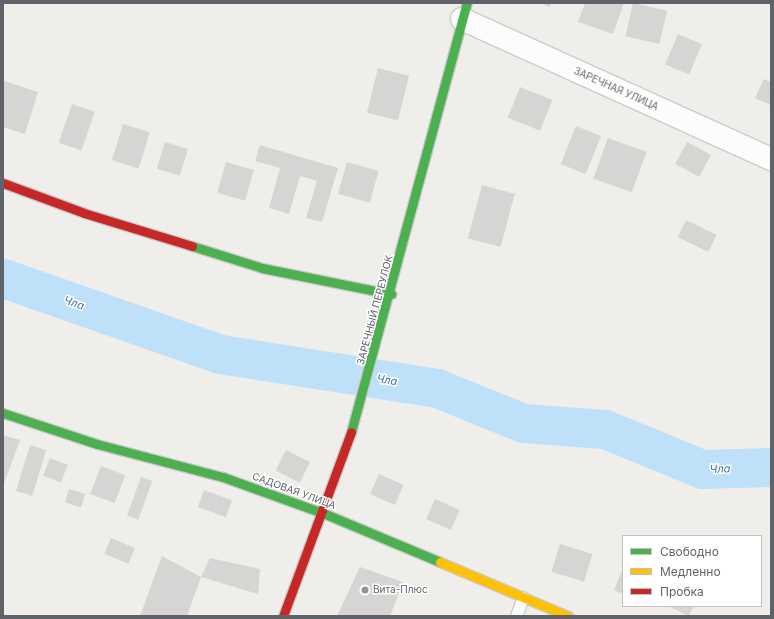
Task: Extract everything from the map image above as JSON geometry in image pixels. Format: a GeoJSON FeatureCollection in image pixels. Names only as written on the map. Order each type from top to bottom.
{"type":"FeatureCollection","features":[{"type":"Feature","properties":{"kind":"street","name":"ЗАРЕЧНАЯ УЛИЦА"},"geometry":{"type":"LineString","coordinates":[[464,11],[771,159]]}},
{"type":"Feature","properties":{"kind":"street","name":"ЗАРЕЧНЫЙ ПЕРЕУЛОК"},"geometry":{"type":"LineString","coordinates":[[283,616],[323,513],[359,409],[381,332],[464,11]]}},
{"type":"Feature","properties":{"kind":"street"},"geometry":{"type":"LineString","coordinates":[[3,183],[84,213],[262,268],[391,294]]}},
{"type":"Feature","properties":{"kind":"street","name":"САДОВАЯ УЛИЦА"},"geometry":{"type":"LineString","coordinates":[[3,414],[97,444],[222,476],[323,513],[568,616]]}},
{"type":"Feature","properties":{"kind":"lane"},"geometry":{"type":"LineString","coordinates":[[516,616],[523,597]]}},
{"type":"Feature","properties":{"kind":"building"},"geometry":{"type":"Polygon","coordinates":[[[539,3],[551,3],[550,7],[539,3]]]}},
{"type":"Feature","properties":{"kind":"building"},"geometry":{"type":"Polygon","coordinates":[[[585,3],[624,3],[613,34],[578,22],[585,3]]]}},
{"type":"Feature","properties":{"kind":"building"},"geometry":{"type":"Polygon","coordinates":[[[633,3],[667,11],[659,44],[625,36],[633,3]]]}},
{"type":"Feature","properties":{"kind":"building"},"geometry":{"type":"Polygon","coordinates":[[[678,34],[702,44],[689,75],[665,64],[678,34]]]}},
{"type":"Feature","properties":{"kind":"building"},"geometry":{"type":"Polygon","coordinates":[[[378,68],[409,76],[398,120],[367,113],[378,68]]]}},
{"type":"Feature","properties":{"kind":"building"},"geometry":{"type":"Polygon","coordinates":[[[764,79],[771,82],[771,105],[755,98],[764,79]]]}},
{"type":"Feature","properties":{"kind":"building"},"geometry":{"type":"Polygon","coordinates":[[[4,81],[38,92],[25,134],[3,127],[4,81]]]}},
{"type":"Feature","properties":{"kind":"building"},"geometry":{"type":"Polygon","coordinates":[[[520,87],[552,100],[540,131],[508,118],[520,87]]]}},
{"type":"Feature","properties":{"kind":"building"},"geometry":{"type":"Polygon","coordinates":[[[72,104],[95,112],[81,151],[59,143],[72,104]]]}},
{"type":"Feature","properties":{"kind":"building"},"geometry":{"type":"Polygon","coordinates":[[[123,124],[150,132],[139,169],[112,160],[123,124]]]}},
{"type":"Feature","properties":{"kind":"building"},"geometry":{"type":"Polygon","coordinates":[[[576,126],[601,136],[586,174],[561,164],[576,126]]]}},
{"type":"Feature","properties":{"kind":"building"},"geometry":{"type":"Polygon","coordinates":[[[608,138],[647,152],[632,192],[593,178],[608,138]]]}},
{"type":"Feature","properties":{"kind":"building"},"geometry":{"type":"Polygon","coordinates":[[[165,142],[188,149],[180,176],[157,169],[165,142]]]}},
{"type":"Feature","properties":{"kind":"building"},"geometry":{"type":"Polygon","coordinates":[[[687,142],[711,155],[699,177],[675,164],[687,142]]]}},
{"type":"Feature","properties":{"kind":"building"},"geometry":{"type":"Polygon","coordinates":[[[260,145],[338,168],[322,222],[306,218],[317,181],[300,176],[289,214],[269,208],[280,168],[255,161],[260,145]]]}},
{"type":"Feature","properties":{"kind":"building"},"geometry":{"type":"Polygon","coordinates":[[[226,162],[254,170],[245,201],[217,193],[226,162]]]}},
{"type":"Feature","properties":{"kind":"building"},"geometry":{"type":"Polygon","coordinates":[[[347,162],[379,171],[370,203],[338,194],[347,162]]]}},
{"type":"Feature","properties":{"kind":"building"},"geometry":{"type":"Polygon","coordinates":[[[482,185],[515,194],[501,247],[468,238],[482,185]]]}},
{"type":"Feature","properties":{"kind":"building"},"geometry":{"type":"Polygon","coordinates":[[[686,220],[717,235],[708,252],[678,237],[686,220]]]}},
{"type":"Feature","properties":{"kind":"building"},"geometry":{"type":"Polygon","coordinates":[[[3,435],[20,440],[3,486],[3,435]]]}},
{"type":"Feature","properties":{"kind":"building"},"geometry":{"type":"Polygon","coordinates":[[[30,445],[46,450],[32,496],[16,491],[30,445]]]}},
{"type":"Feature","properties":{"kind":"building"},"geometry":{"type":"Polygon","coordinates":[[[286,450],[310,462],[300,483],[276,470],[286,450]]]}},
{"type":"Feature","properties":{"kind":"building"},"geometry":{"type":"Polygon","coordinates":[[[50,458],[68,465],[61,483],[43,476],[50,458]]]}},
{"type":"Feature","properties":{"kind":"building"},"geometry":{"type":"Polygon","coordinates":[[[101,466],[125,475],[115,503],[90,494],[101,466]]]}},
{"type":"Feature","properties":{"kind":"building"},"geometry":{"type":"Polygon","coordinates":[[[379,474],[404,485],[395,505],[370,494],[379,474]]]}},
{"type":"Feature","properties":{"kind":"building"},"geometry":{"type":"Polygon","coordinates":[[[141,477],[152,481],[138,520],[127,516],[141,477]]]}},
{"type":"Feature","properties":{"kind":"building"},"geometry":{"type":"Polygon","coordinates":[[[69,489],[85,494],[81,507],[65,502],[69,489]]]}},
{"type":"Feature","properties":{"kind":"building"},"geometry":{"type":"Polygon","coordinates":[[[204,490],[232,500],[226,517],[198,507],[204,490]]]}},
{"type":"Feature","properties":{"kind":"building"},"geometry":{"type":"Polygon","coordinates":[[[435,499],[460,510],[451,530],[426,519],[435,499]]]}},
{"type":"Feature","properties":{"kind":"building"},"geometry":{"type":"Polygon","coordinates":[[[111,538],[135,548],[128,564],[104,554],[111,538]]]}},
{"type":"Feature","properties":{"kind":"building"},"geometry":{"type":"Polygon","coordinates":[[[560,544],[593,554],[584,582],[552,572],[560,544]]]}},
{"type":"Feature","properties":{"kind":"building"},"geometry":{"type":"Polygon","coordinates":[[[162,556],[201,577],[187,616],[140,616],[162,556]]]}},
{"type":"Feature","properties":{"kind":"building"},"geometry":{"type":"Polygon","coordinates":[[[210,558],[260,569],[258,594],[201,577],[210,558]]]}},
{"type":"Feature","properties":{"kind":"building"},"geometry":{"type":"Polygon","coordinates":[[[360,567],[403,582],[390,616],[337,616],[360,567]]]}},
{"type":"Feature","properties":{"kind":"building"},"geometry":{"type":"Polygon","coordinates":[[[622,570],[622,594],[614,590],[622,570]]]}},
{"type":"Feature","properties":{"kind":"building"},"geometry":{"type":"Polygon","coordinates":[[[670,607],[694,607],[689,616],[670,607]]]}},
{"type":"Feature","properties":{"kind":"waterway","name":"Чла"},"geometry":{"type":"LineString","coordinates":[[3,278],[220,354],[437,388],[523,423],[605,429],[702,469],[771,467]]}},
{"type":"Feature","properties":{"kind":"traffic: fast"},"geometry":{"type":"LineString","coordinates":[[351,432],[467,3]]}},
{"type":"Feature","properties":{"kind":"traffic: fast"},"geometry":{"type":"LineString","coordinates":[[192,246],[262,268],[391,294]]}},
{"type":"Feature","properties":{"kind":"traffic: fast"},"geometry":{"type":"LineString","coordinates":[[3,413],[97,444],[223,477],[323,513],[440,562]]}},
{"type":"Feature","properties":{"kind":"traffic: slow"},"geometry":{"type":"LineString","coordinates":[[440,562],[568,616]]}},
{"type":"Feature","properties":{"kind":"traffic: jam"},"geometry":{"type":"LineString","coordinates":[[3,183],[84,213],[192,246]]}},
{"type":"Feature","properties":{"kind":"traffic: jam"},"geometry":{"type":"LineString","coordinates":[[283,616],[351,432]]}},
{"type":"Feature","properties":{"kind":"place","name":"Вита-Плюс"},"geometry":{"type":"Point","coordinates":[365,590]}}]}
